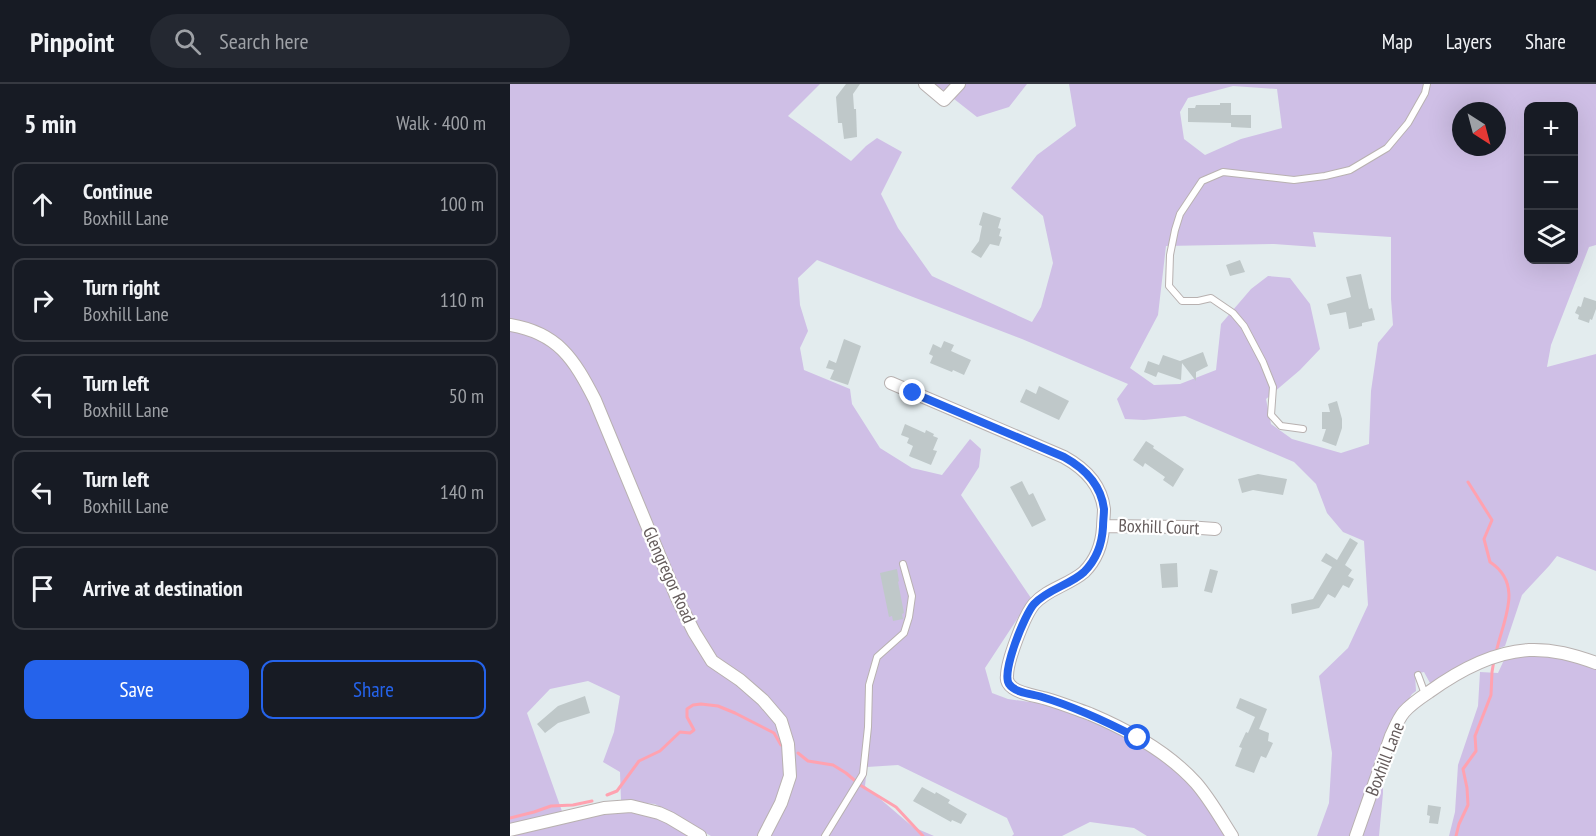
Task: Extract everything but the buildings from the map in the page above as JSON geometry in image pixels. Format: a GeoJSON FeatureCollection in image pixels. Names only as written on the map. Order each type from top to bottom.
{"type":"FeatureCollection","features":[{"type":"Feature","properties":{"kind":"street"},"geometry":{"type":"LineString","coordinates":[[925,84],[944,100],[959,84]]}},
{"type":"Feature","properties":{"kind":"street","name":"Glengregor Road"},"geometry":{"type":"LineString","coordinates":[[510,325],[528,328],[559,345],[581,372],[595,400],[677,598],[694,632],[712,661],[740,680],[763,700],[781,721],[788,744],[790,776],[781,803],[764,836]]}},
{"type":"Feature","properties":{"kind":"street"},"geometry":{"type":"LineString","coordinates":[[891,383],[1074,462],[1086,473],[1098,490],[1104,509],[1102,540],[1098,553],[1082,573],[1038,600],[1028,613],[1011,654],[1006,677],[1008,682],[1015,689],[1091,714],[1162,753],[1198,785],[1232,836]]}},
{"type":"Feature","properties":{"kind":"street","name":"Boxhill Court"},"geometry":{"type":"LineString","coordinates":[[1103,526],[1215,529]]}},
{"type":"Feature","properties":{"kind":"street","name":"Boxhill Lane"},"geometry":{"type":"LineString","coordinates":[[1356,836],[1398,721],[1413,704],[1425,695],[1455,675],[1494,657],[1514,652],[1540,650],[1566,653],[1596,663]]}},
{"type":"Feature","properties":{"kind":"street"},"geometry":{"type":"LineString","coordinates":[[510,830],[604,808],[631,806],[664,815],[700,836]]}},
{"type":"Feature","properties":{"kind":"lane"},"geometry":{"type":"LineString","coordinates":[[1303,429],[1281,426],[1271,415],[1273,387],[1249,335],[1233,313],[1211,298],[1182,301],[1169,286],[1170,255],[1180,214],[1202,181],[1223,172],[1294,180],[1350,170],[1387,148],[1408,123],[1425,93],[1427,84]]}},
{"type":"Feature","properties":{"kind":"lane"},"geometry":{"type":"LineString","coordinates":[[825,836],[863,774],[868,727],[869,685],[877,657],[904,633],[909,617],[912,596],[903,564]]}},
{"type":"Feature","properties":{"kind":"lane"},"geometry":{"type":"LineString","coordinates":[[1418,675],[1425,695]]}},
{"type":"Feature","properties":{"kind":"shaded area"},"geometry":{"type":"Polygon","coordinates":[[[510,84],[820,84],[788,116],[851,161],[877,138],[902,152],[881,194],[898,228],[932,276],[1032,322],[1041,307],[1053,263],[1043,216],[1011,188],[1037,155],[1076,126],[1069,84],[1596,84],[1596,245],[1589,247],[1551,345],[1547,367],[1596,354],[1596,571],[1557,556],[1522,595],[1505,646],[1474,658],[1440,680],[1430,683],[1424,672],[1415,674],[1416,691],[1383,740],[1383,793],[1379,836],[1317,836],[1329,803],[1332,753],[1319,676],[1348,648],[1368,605],[1364,541],[1343,532],[1327,513],[1316,484],[1294,462],[1185,416],[1144,420],[1125,419],[1117,399],[1128,384],[1022,339],[817,260],[798,278],[800,305],[808,331],[800,348],[804,370],[850,389],[852,404],[880,448],[912,468],[942,475],[970,439],[981,449],[979,467],[961,495],[1031,598],[985,668],[992,693],[1008,699],[1058,706],[1138,743],[1179,772],[1201,795],[1226,836],[1147,836],[1134,828],[1090,822],[1062,836],[1012,836],[1014,834],[1007,818],[898,765],[867,767],[865,786],[913,827],[934,836],[711,836],[655,804],[621,801],[620,772],[603,762],[614,732],[620,696],[588,681],[550,689],[527,713],[563,814],[585,818],[631,810],[666,822],[690,836],[510,836],[510,84]],[[1233,86],[1188,98],[1180,112],[1184,139],[1205,155],[1241,139],[1282,128],[1277,89],[1233,86]],[[1313,232],[1316,247],[1274,244],[1166,246],[1158,315],[1130,368],[1154,385],[1180,384],[1216,370],[1221,324],[1251,289],[1268,276],[1290,278],[1310,304],[1320,349],[1300,370],[1266,399],[1271,424],[1292,439],[1341,453],[1369,444],[1371,391],[1378,343],[1393,325],[1391,237],[1313,232]]]}},
{"type":"Feature","properties":{"kind":"shaded area"},"geometry":{"type":"Polygon","coordinates":[[[935,84],[1027,84],[1009,107],[977,117],[935,84]]]}},
{"type":"Feature","properties":{"kind":"shaded area"},"geometry":{"type":"Polygon","coordinates":[[[1527,654],[1559,655],[1596,667],[1596,836],[1449,836],[1455,812],[1458,765],[1478,706],[1480,672],[1498,673],[1504,660],[1527,654]]]}},
{"type":"Feature","properties":{"kind":"waterway"},"geometry":{"type":"LineString","coordinates":[[1468,482],[1492,520],[1484,539],[1490,562],[1501,571],[1507,582],[1509,593],[1506,617],[1496,653]]}},
{"type":"Feature","properties":{"kind":"waterway"},"geometry":{"type":"LineString","coordinates":[[1456,836],[1468,805],[1463,769],[1476,751],[1475,736],[1491,695],[1494,660]]}},
{"type":"Feature","properties":{"kind":"waterway"},"geometry":{"type":"LineString","coordinates":[[607,795],[617,791],[639,761],[660,751],[680,732],[690,733],[694,730],[687,717],[687,709],[693,705],[718,706],[735,713],[774,733],[781,745]]}},
{"type":"Feature","properties":{"kind":"waterway"},"geometry":{"type":"LineString","coordinates":[[798,753],[808,761],[833,765],[846,773],[860,785],[896,807],[923,836]]}},
{"type":"Feature","properties":{"kind":"waterway"},"geometry":{"type":"LineString","coordinates":[[510,818],[551,806],[592,801]]}},
{"type":"Feature","properties":{"kind":"route"},"geometry":{"type":"LineString","coordinates":[[913,393],[1074,462],[1086,473],[1098,490],[1104,509],[1102,540],[1098,553],[1082,573],[1033,605],[1011,654],[1006,677],[1010,686],[1015,689],[1091,714],[1138,738]]}}]}
